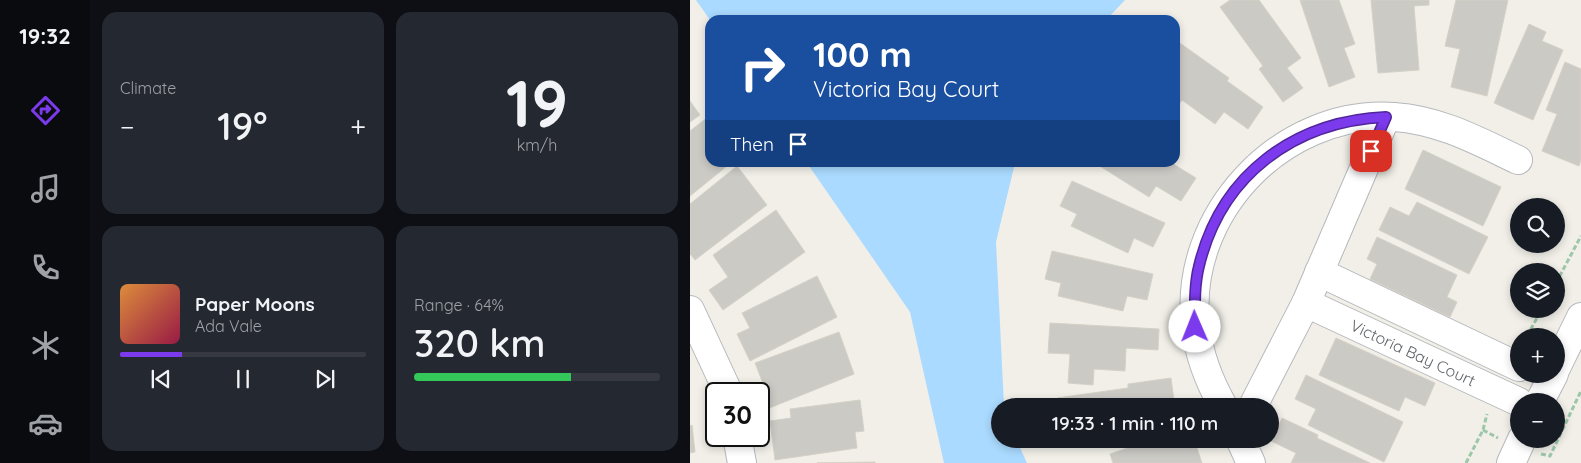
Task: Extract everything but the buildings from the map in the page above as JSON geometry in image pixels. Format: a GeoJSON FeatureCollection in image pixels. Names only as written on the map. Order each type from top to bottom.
{"type":"FeatureCollection","features":[{"type":"Feature","properties":{"kind":"street"},"geometry":{"type":"LineString","coordinates":[[1257,398],[1306,302],[1386,117]]}},
{"type":"Feature","properties":{"kind":"street"},"geometry":{"type":"LineString","coordinates":[[1219,398],[1211,384],[1201,356],[1195,327],[1195,297],[1201,258],[1207,239],[1220,212],[1237,187],[1257,166],[1281,148],[1307,133],[1335,123],[1364,118],[1386,117],[1424,121],[1452,130],[1518,160]]}},
{"type":"Feature","properties":{"kind":"street","name":"Victoria Bay Court"},"geometry":{"type":"LineString","coordinates":[[1319,272],[1510,363]]}},
{"type":"Feature","properties":{"kind":"street","name":"Victoria Bay Court"},"geometry":{"type":"LineString","coordinates":[[1306,302],[1510,398]]}},
{"type":"Feature","properties":{"kind":"street"},"geometry":{"type":"LineString","coordinates":[[690,310],[723,382]]}},
{"type":"Feature","properties":{"kind":"street"},"geometry":{"type":"LineString","coordinates":[[1565,347],[1581,317]]}},
{"type":"Feature","properties":{"kind":"street"},"geometry":{"type":"LineString","coordinates":[[739,447],[742,463]]}},
{"type":"Feature","properties":{"kind":"street"},"geometry":{"type":"LineString","coordinates":[[1244,448],[1251,463]]}},
{"type":"Feature","properties":{"kind":"street"},"geometry":{"type":"LineString","coordinates":[[1511,463],[1516,448]]}},
{"type":"Feature","properties":{"kind":"path"},"geometry":{"type":"LineString","coordinates":[[1565,266],[1581,236]]}},
{"type":"Feature","properties":{"kind":"path"},"geometry":{"type":"LineString","coordinates":[[1565,425],[1581,391]]}},
{"type":"Feature","properties":{"kind":"path"},"geometry":{"type":"LineString","coordinates":[[1466,463],[1483,430],[1488,408]]}},
{"type":"Feature","properties":{"kind":"path"},"geometry":{"type":"LineString","coordinates":[[1483,430],[1510,440]]}},
{"type":"Feature","properties":{"kind":"path"},"geometry":{"type":"LineString","coordinates":[[1530,448],[1550,456],[1554,448]]}},
{"type":"Feature","properties":{"kind":"water"},"geometry":{"type":"Polygon","coordinates":[[[696,0],[1125,0],[1111,15],[706,15],[696,0]]]}},
{"type":"Feature","properties":{"kind":"water"},"geometry":{"type":"Polygon","coordinates":[[[810,167],[1014,167],[996,242],[1004,398],[991,398],[991,448],[1020,448],[1027,463],[944,463],[910,312],[810,167]]]}},
{"type":"Feature","properties":{"kind":"route"},"geometry":{"type":"LineString","coordinates":[[1195,327],[1195,297],[1198,268],[1207,239],[1220,212],[1237,187],[1257,166],[1281,148],[1307,133],[1335,123],[1364,118],[1386,117],[1371,151]]}}]}
